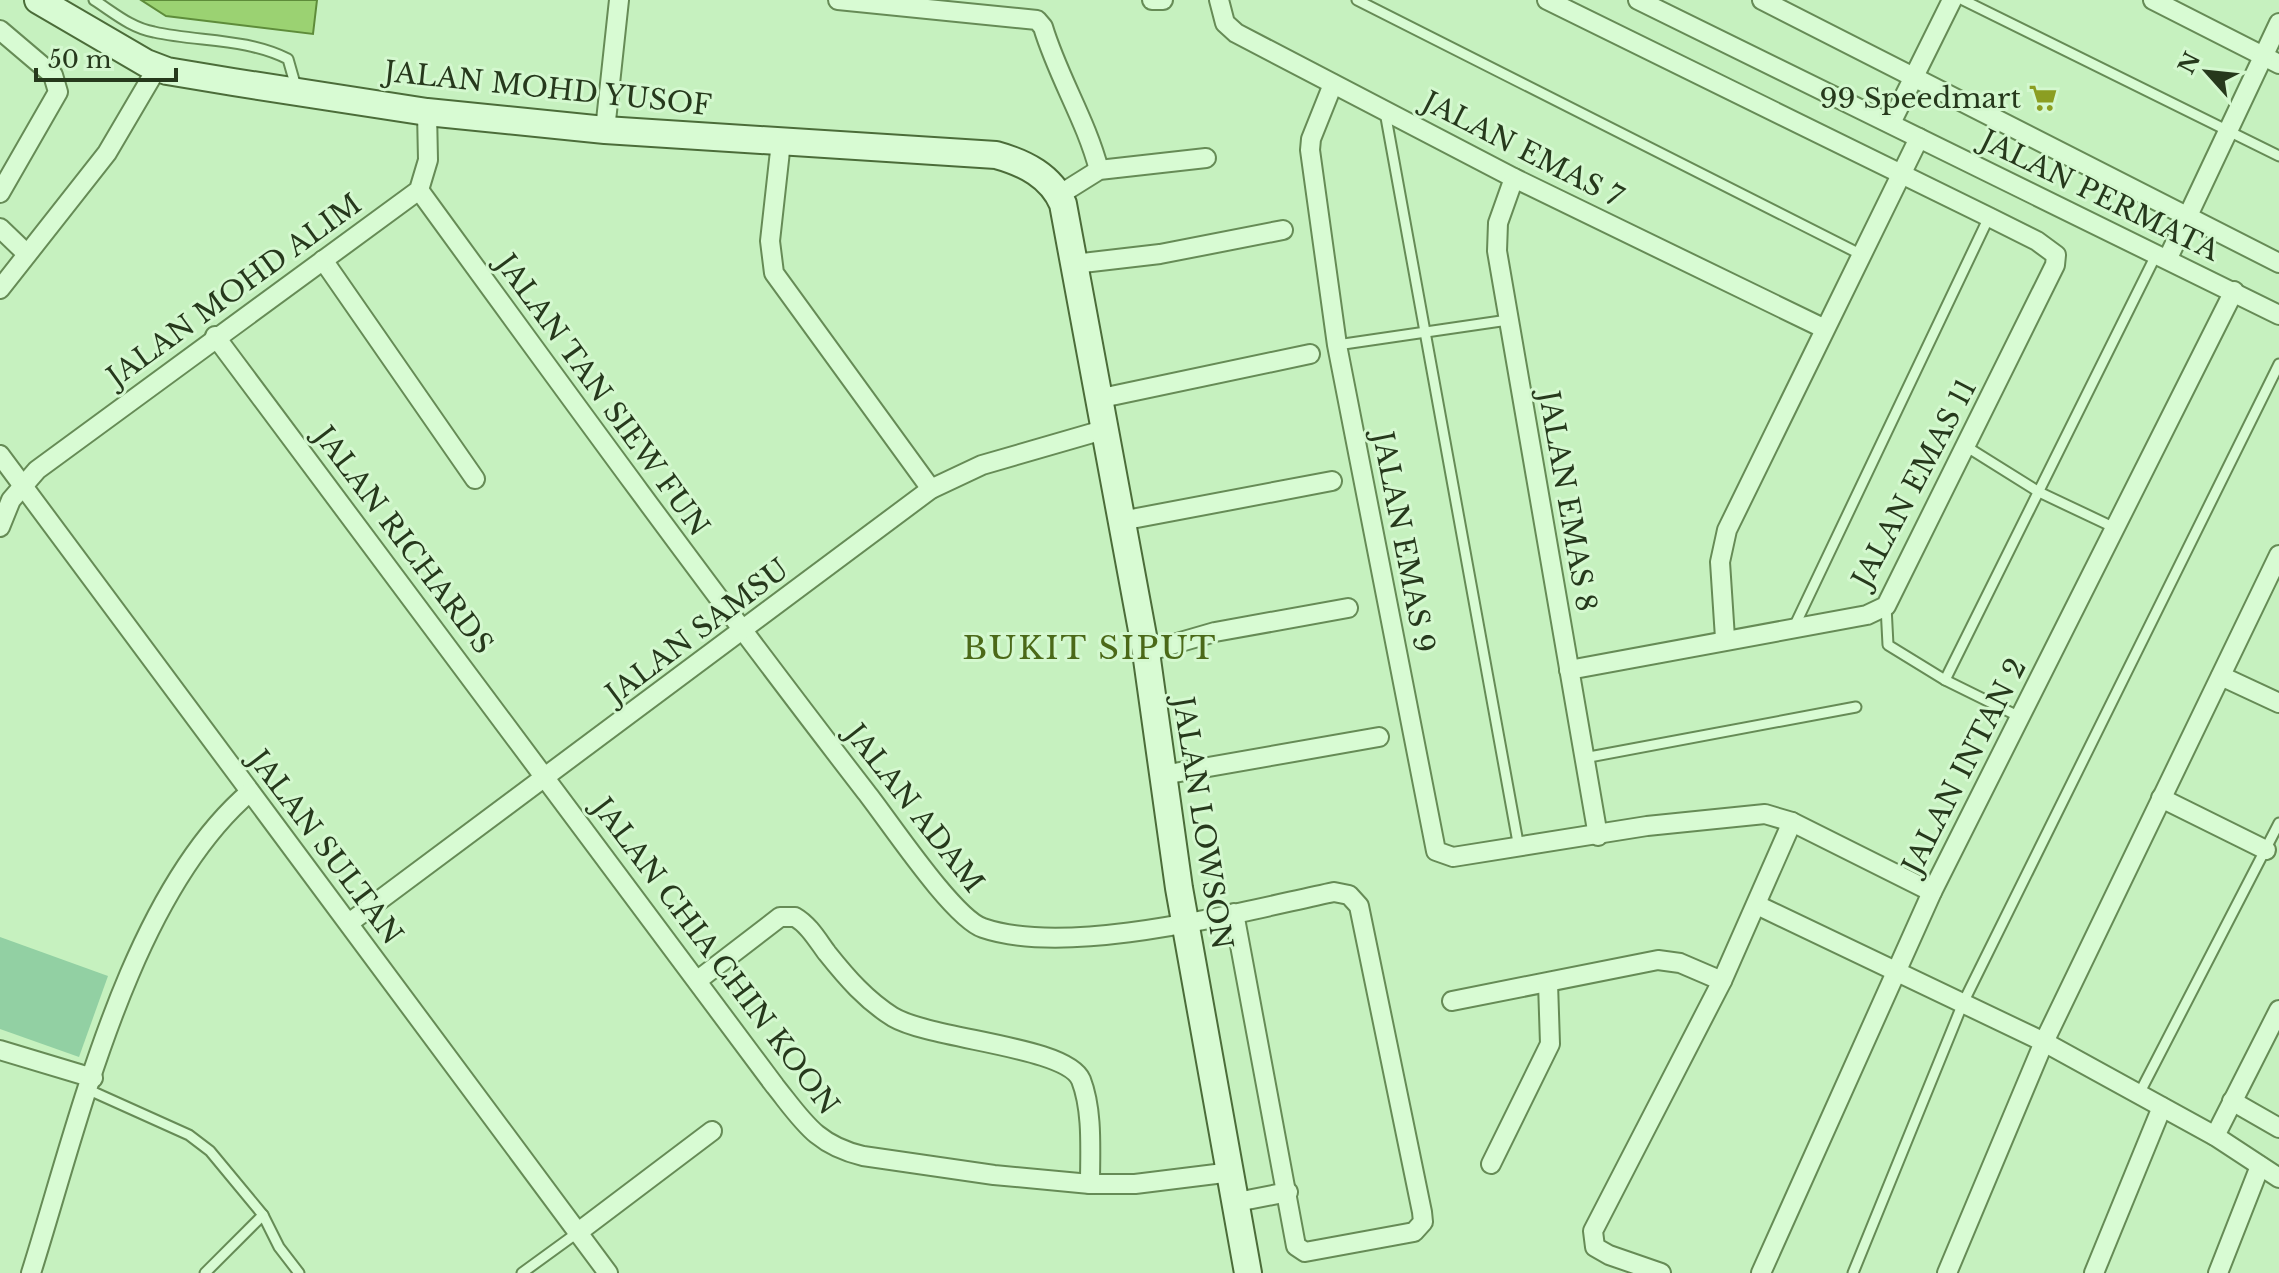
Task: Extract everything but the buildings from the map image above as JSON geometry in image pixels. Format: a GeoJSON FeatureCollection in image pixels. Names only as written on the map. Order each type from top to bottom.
{"type":"FeatureCollection","features":[{"type":"Feature","properties":{"kind":"street","name":"JALAN MOHD YUSOF"},"geometry":{"type":"LineString","coordinates":[[38,0],[99,38],[157,68],[427,112],[605,130],[996,155],[1034,170],[1059,195]]}},
{"type":"Feature","properties":{"kind":"street"},"geometry":{"type":"LineString","coordinates":[[605,130],[619,0]]}},
{"type":"Feature","properties":{"kind":"street"},"geometry":{"type":"LineString","coordinates":[[838,0],[1037,20],[1092,144],[1099,170]]}},
{"type":"Feature","properties":{"kind":"street"},"geometry":{"type":"LineString","coordinates":[[1152,0],[1163,0]]}},
{"type":"Feature","properties":{"kind":"street","name":"JALAN EMAS 7"},"geometry":{"type":"LineString","coordinates":[[1219,0],[1225,23],[1236,33],[1514,178],[1823,328]]}},
{"type":"Feature","properties":{"kind":"street","name":"JALAN EMAS 11"},"geometry":{"type":"LineString","coordinates":[[1547,0],[2037,241],[2056,255],[2055,265],[1967,447],[1886,606],[1867,615],[1725,638],[1569,670]]}},
{"type":"Feature","properties":{"kind":"street","name":"JALAN PERMATA"},"geometry":{"type":"LineString","coordinates":[[1638,0],[1658,4],[1919,138],[2163,255],[2279,315]]}},
{"type":"Feature","properties":{"kind":"street"},"geometry":{"type":"LineString","coordinates":[[1762,0],[2279,263]]}},
{"type":"Feature","properties":{"kind":"street"},"geometry":{"type":"LineString","coordinates":[[1891,123],[1952,0]]}},
{"type":"Feature","properties":{"kind":"street"},"geometry":{"type":"LineString","coordinates":[[2153,0],[2271,60]]}},
{"type":"Feature","properties":{"kind":"street"},"geometry":{"type":"LineString","coordinates":[[2163,255],[2187,216],[2228,130],[2271,60],[2279,23]]}},
{"type":"Feature","properties":{"kind":"street"},"geometry":{"type":"LineString","coordinates":[[0,30],[53,75],[58,92],[0,193]]}},
{"type":"Feature","properties":{"kind":"street"},"geometry":{"type":"LineString","coordinates":[[0,289],[107,153],[157,68]]}},
{"type":"Feature","properties":{"kind":"street","name":"JALAN EMAS 9"},"geometry":{"type":"LineString","coordinates":[[1333,84],[1311,139],[1310,150],[1337,345],[1436,851],[1453,857],[1747,813],[1765,814],[1792,822],[1932,892]]}},
{"type":"Feature","properties":{"kind":"street"},"geometry":{"type":"LineString","coordinates":[[419,190],[428,160],[427,112]]}},
{"type":"Feature","properties":{"kind":"street"},"geometry":{"type":"LineString","coordinates":[[1725,638],[1721,546],[1823,328],[1919,138]]}},
{"type":"Feature","properties":{"kind":"street"},"geometry":{"type":"LineString","coordinates":[[781,142],[770,241],[774,273],[931,489]]}},
{"type":"Feature","properties":{"kind":"street"},"geometry":{"type":"LineString","coordinates":[[1059,195],[1099,170],[1206,158]]}},
{"type":"Feature","properties":{"kind":"street","name":"JALAN EMAS 8"},"geometry":{"type":"LineString","coordinates":[[1514,178],[1496,235],[1598,836]]}},
{"type":"Feature","properties":{"kind":"street","name":"JALAN MOHD ALIM"},"geometry":{"type":"LineString","coordinates":[[0,527],[21,487],[37,470],[215,336],[419,190]]}},
{"type":"Feature","properties":{"kind":"street","name":"JALAN TAN SIEW FUN"},"geometry":{"type":"LineString","coordinates":[[419,190],[743,633]]}},
{"type":"Feature","properties":{"kind":"street","name":"JALAN LOWSON"},"geometry":{"type":"LineString","coordinates":[[1059,195],[1146,652],[1185,922],[1248,1273]]}},
{"type":"Feature","properties":{"kind":"street"},"geometry":{"type":"LineString","coordinates":[[0,228],[26,253]]}},
{"type":"Feature","properties":{"kind":"street"},"geometry":{"type":"LineString","coordinates":[[1074,264],[1160,254],[1283,230]]}},
{"type":"Feature","properties":{"kind":"street"},"geometry":{"type":"LineString","coordinates":[[323,260],[475,479]]}},
{"type":"Feature","properties":{"kind":"street","name":"JALAN INTAN 2"},"geometry":{"type":"LineString","coordinates":[[1761,1273],[1932,892],[2234,291]]}},
{"type":"Feature","properties":{"kind":"street","name":"JALAN RICHARDS"},"geometry":{"type":"LineString","coordinates":[[215,336],[547,778]]}},
{"type":"Feature","properties":{"kind":"street"},"geometry":{"type":"LineString","coordinates":[[1097,399],[1310,354]]}},
{"type":"Feature","properties":{"kind":"street","name":"JALAN SAMSU"},"geometry":{"type":"LineString","coordinates":[[349,923],[743,633],[931,489],[982,465],[1103,430]]}},
{"type":"Feature","properties":{"kind":"street","name":"JALAN SULTAN"},"geometry":{"type":"LineString","coordinates":[[0,455],[608,1273]]}},
{"type":"Feature","properties":{"kind":"street"},"geometry":{"type":"LineString","coordinates":[[1121,521],[1332,481]]}},
{"type":"Feature","properties":{"kind":"street"},"geometry":{"type":"LineString","coordinates":[[1947,1273],[2044,1042],[2278,559]]}},
{"type":"Feature","properties":{"kind":"street"},"geometry":{"type":"LineString","coordinates":[[1146,652],[1215,632],[1348,608]]}},
{"type":"Feature","properties":{"kind":"street","name":"JALAN ADAM"},"geometry":{"type":"LineString","coordinates":[[743,633],[938,885],[975,924],[1032,937],[1092,935],[1185,922]]}},
{"type":"Feature","properties":{"kind":"street"},"geometry":{"type":"LineString","coordinates":[[2221,676],[2279,703]]}},
{"type":"Feature","properties":{"kind":"street"},"geometry":{"type":"LineString","coordinates":[[1163,775],[1379,737]]}},
{"type":"Feature","properties":{"kind":"street","name":"JALAN CHIA CHIN KOON"},"geometry":{"type":"LineString","coordinates":[[547,778],[775,1086],[828,1145],[863,1156],[962,1171],[1090,1184],[1135,1184],[1232,1172]]}},
{"type":"Feature","properties":{"kind":"street"},"geometry":{"type":"LineString","coordinates":[[31,1273],[123,988],[161,907],[214,829],[250,792]]}},
{"type":"Feature","properties":{"kind":"street"},"geometry":{"type":"LineString","coordinates":[[2161,798],[2266,850]]}},
{"type":"Feature","properties":{"kind":"street"},"geometry":{"type":"LineString","coordinates":[[1661,1273],[1595,1247],[1593,1231],[1722,981],[1792,822]]}},
{"type":"Feature","properties":{"kind":"street"},"geometry":{"type":"LineString","coordinates":[[1185,922],[1334,892],[1349,895],[1359,906],[1423,1222],[1414,1232],[1305,1252],[1296,1246],[1234,913]]}},
{"type":"Feature","properties":{"kind":"street"},"geometry":{"type":"LineString","coordinates":[[1757,905],[2044,1042],[2215,1136],[2279,1178]]}},
{"type":"Feature","properties":{"kind":"street"},"geometry":{"type":"LineString","coordinates":[[698,980],[780,917],[795,917],[864,996],[897,1019],[933,1033],[1025,1051],[1071,1067],[1082,1082],[1086,1101],[1090,1184]]}},
{"type":"Feature","properties":{"kind":"street"},"geometry":{"type":"LineString","coordinates":[[1452,1001],[1658,960],[1680,963],[1722,981]]}},
{"type":"Feature","properties":{"kind":"street"},"geometry":{"type":"LineString","coordinates":[[1491,1164],[1550,1044],[1548,983]]}},
{"type":"Feature","properties":{"kind":"street"},"geometry":{"type":"LineString","coordinates":[[2215,1136],[2279,1010]]}},
{"type":"Feature","properties":{"kind":"street"},"geometry":{"type":"LineString","coordinates":[[0,1050],[91,1084]]}},
{"type":"Feature","properties":{"kind":"street"},"geometry":{"type":"LineString","coordinates":[[2232,1101],[2279,1128]]}},
{"type":"Feature","properties":{"kind":"street"},"geometry":{"type":"LineString","coordinates":[[2094,1273],[2162,1107]]}},
{"type":"Feature","properties":{"kind":"street"},"geometry":{"type":"LineString","coordinates":[[577,1233],[712,1131]]}},
{"type":"Feature","properties":{"kind":"street"},"geometry":{"type":"LineString","coordinates":[[2218,1273],[2260,1166]]}},
{"type":"Feature","properties":{"kind":"street"},"geometry":{"type":"LineString","coordinates":[[1237,1202],[1288,1192]]}},
{"type":"Feature","properties":{"kind":"lane"},"geometry":{"type":"LineString","coordinates":[[94,0],[131,24],[152,32],[265,47],[288,59],[298,90]]}},
{"type":"Feature","properties":{"kind":"lane"},"geometry":{"type":"LineString","coordinates":[[1357,0],[1860,254]]}},
{"type":"Feature","properties":{"kind":"lane"},"geometry":{"type":"LineString","coordinates":[[1963,0],[2279,156]]}},
{"type":"Feature","properties":{"kind":"lane"},"geometry":{"type":"LineString","coordinates":[[1385,111],[1519,848]]}},
{"type":"Feature","properties":{"kind":"lane"},"geometry":{"type":"LineString","coordinates":[[1794,627],[1989,217]]}},
{"type":"Feature","properties":{"kind":"lane"},"geometry":{"type":"LineString","coordinates":[[1945,680],[2163,255]]}},
{"type":"Feature","properties":{"kind":"lane"},"geometry":{"type":"LineString","coordinates":[[1337,345],[1508,320]]}},
{"type":"Feature","properties":{"kind":"lane"},"geometry":{"type":"LineString","coordinates":[[1853,1273],[1963,1003],[2279,364]]}},
{"type":"Feature","properties":{"kind":"lane"},"geometry":{"type":"LineString","coordinates":[[1967,447],[2039,492],[2115,528]]}},
{"type":"Feature","properties":{"kind":"lane"},"geometry":{"type":"LineString","coordinates":[[1886,606],[1888,645],[1945,680],[2020,717]]}},
{"type":"Feature","properties":{"kind":"lane"},"geometry":{"type":"LineString","coordinates":[[1584,758],[1856,707]]}},
{"type":"Feature","properties":{"kind":"lane"},"geometry":{"type":"LineString","coordinates":[[2138,1096],[2279,823]]}},
{"type":"Feature","properties":{"kind":"lane"},"geometry":{"type":"LineString","coordinates":[[91,1084],[200,1142],[263,1215],[279,1247],[299,1273]]}},
{"type":"Feature","properties":{"kind":"lane"},"geometry":{"type":"LineString","coordinates":[[205,1273],[263,1215]]}},
{"type":"Feature","properties":{"kind":"lane"},"geometry":{"type":"LineString","coordinates":[[522,1273],[577,1233]]}},
{"type":"Feature","properties":{"kind":"green space"},"geometry":{"type":"Polygon","coordinates":[[[0,937],[108,976],[79,1057],[0,1029],[0,937]]]}},
{"type":"Feature","properties":{"kind":"place","name":"99 Speedmart"},"geometry":{"type":"Point","coordinates":[2043,98]}},
{"type":"Feature","properties":{"kind":"district","name":"BUKIT SIPUT"},"geometry":{"type":"Point","coordinates":[1090,648]}}]}
